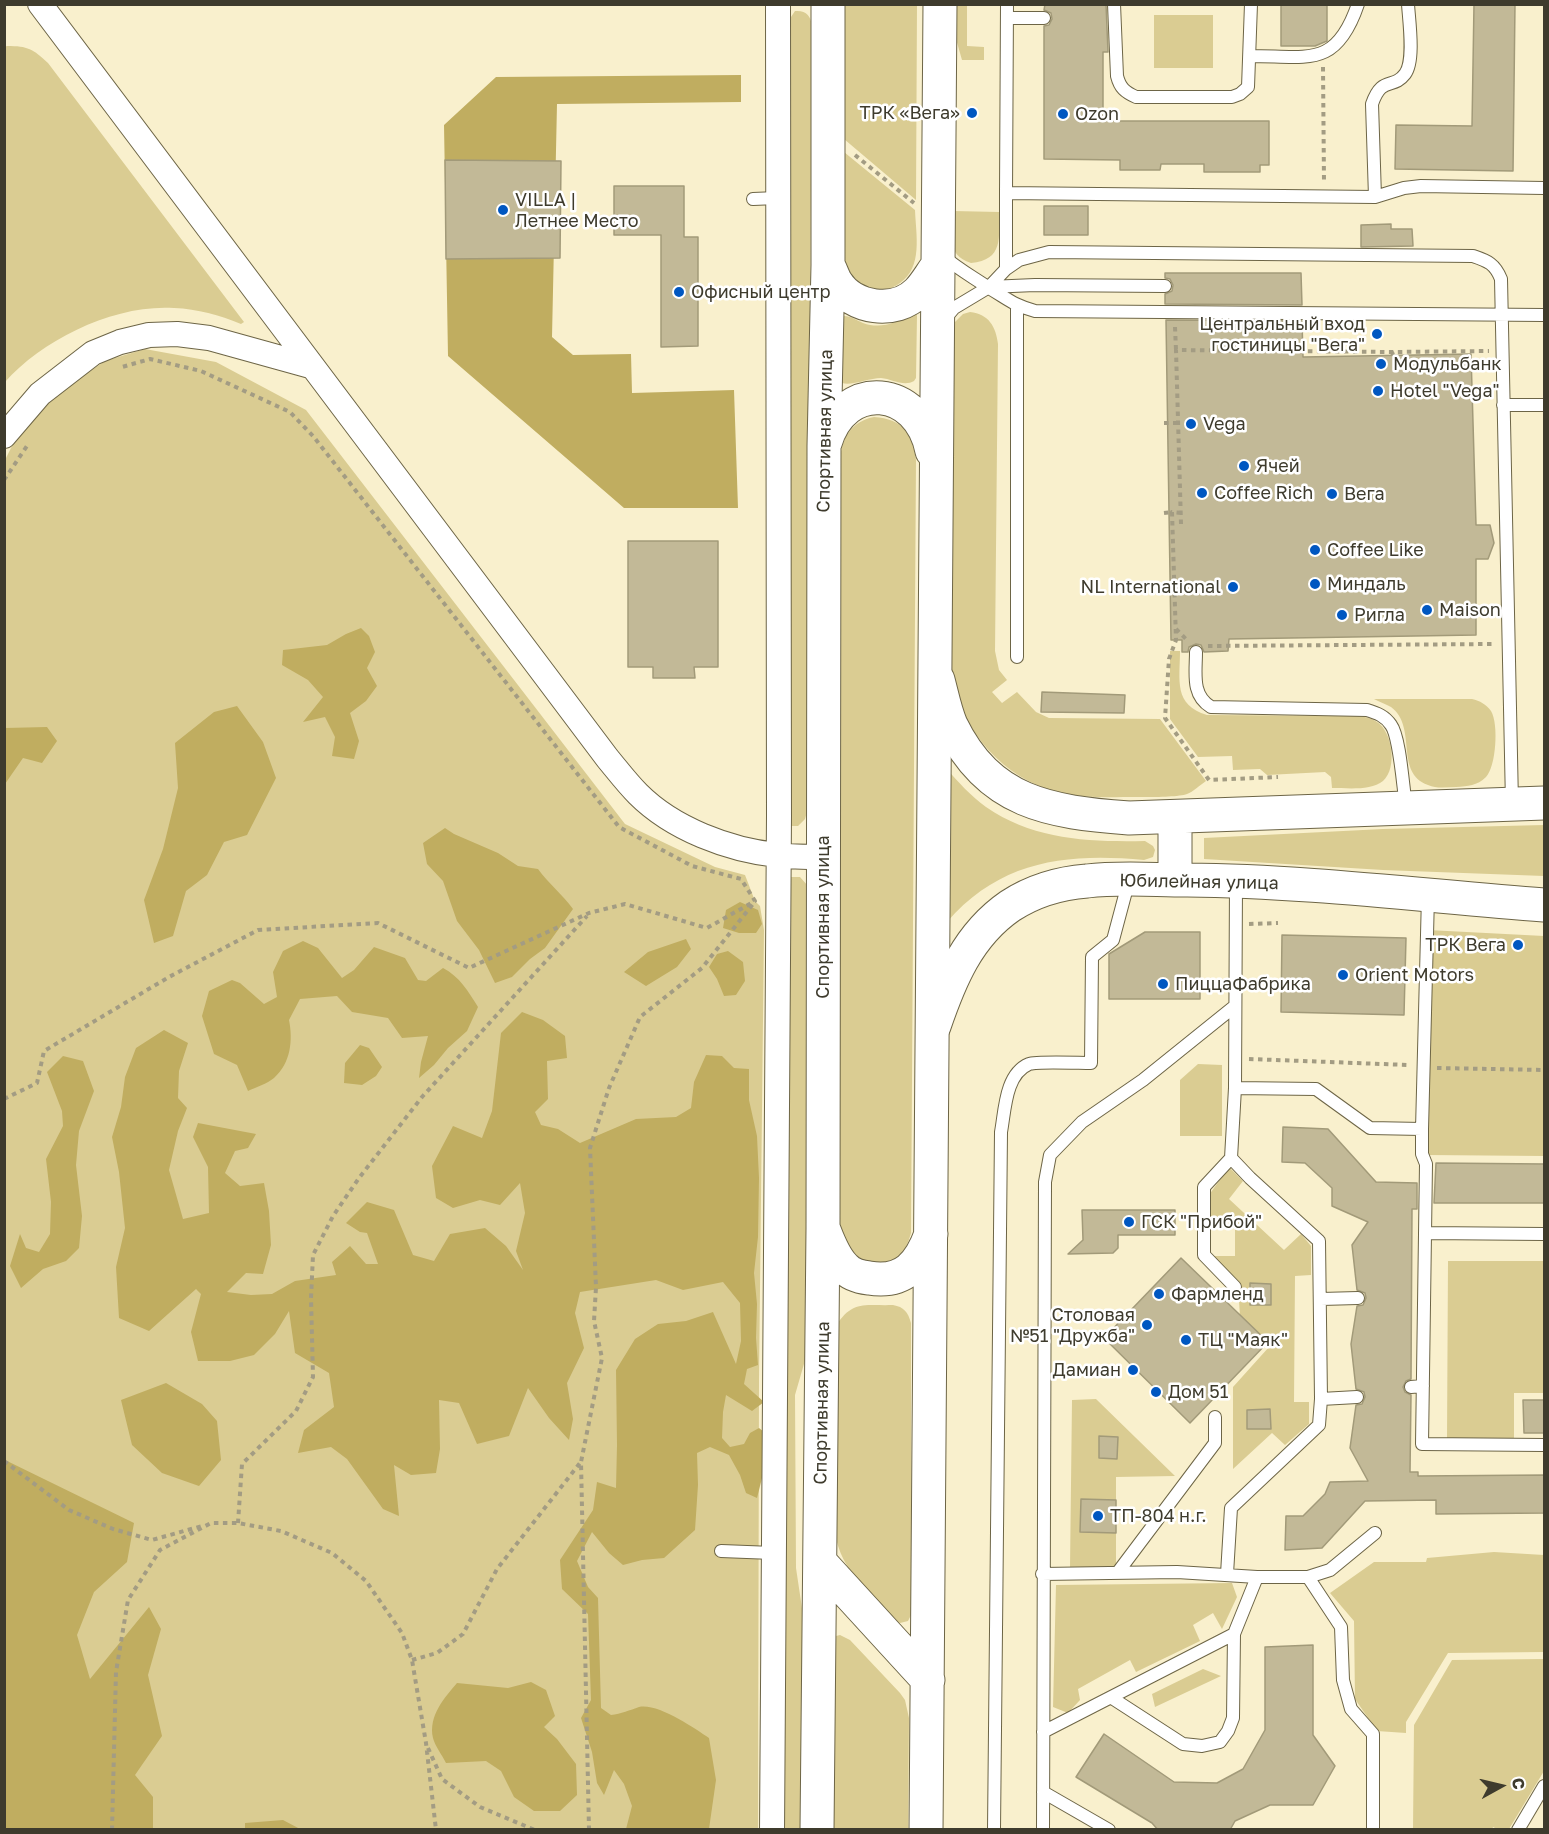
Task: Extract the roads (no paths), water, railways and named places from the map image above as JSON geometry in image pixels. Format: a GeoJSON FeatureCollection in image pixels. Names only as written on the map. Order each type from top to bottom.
{"type":"FeatureCollection","features":[{"type":"Feature","properties":{"kind":"main road","name":"Спортивная улица"},"geometry":{"type":"LineString","coordinates":[[817,1830],[823,1229],[824,446],[828,265],[828,4]]}},
{"type":"Feature","properties":{"kind":"main road"},"geometry":{"type":"LineString","coordinates":[[926,1830],[940,4]]}},
{"type":"Feature","properties":{"kind":"main road"},"geometry":{"type":"LineString","coordinates":[[828,265],[836,282],[848,296],[865,304],[883,307],[901,303],[917,293],[938,258]]}},
{"type":"Feature","properties":{"kind":"main road"},"geometry":{"type":"LineString","coordinates":[[824,446],[829,428],[840,413],[856,403],[871,398],[888,399],[903,405],[916,415],[926,428],[936,471]]}},
{"type":"Feature","properties":{"kind":"main road"},"geometry":{"type":"LineString","coordinates":[[935,671],[950,723],[968,754],[990,779],[1014,795],[1048,807],[1085,815],[1175,818],[1545,803]]}},
{"type":"Feature","properties":{"kind":"main road"},"geometry":{"type":"LineString","coordinates":[[1175,818],[1175,880]]}},
{"type":"Feature","properties":{"kind":"main road","name":"Юбилейная улица"},"geometry":{"type":"LineString","coordinates":[[932,1033],[950,981],[971,945],[991,920],[1033,894],[1057,886],[1086,881],[1129,879],[1236,880],[1545,905]]}},
{"type":"Feature","properties":{"kind":"main road"},"geometry":{"type":"LineString","coordinates":[[823,1229],[834,1255],[845,1269],[860,1277],[877,1280],[895,1278],[909,1270],[924,1255],[931,1234]]}},
{"type":"Feature","properties":{"kind":"main road"},"geometry":{"type":"LineString","coordinates":[[820,1562],[928,1680]]}},
{"type":"Feature","properties":{"kind":"street"},"geometry":{"type":"LineString","coordinates":[[19,4],[46,13],[601,750],[639,795],[669,819],[711,839],[743,849],[777,855],[823,857]]}},
{"type":"Feature","properties":{"kind":"street"},"geometry":{"type":"LineString","coordinates":[[772,1830],[779,702],[778,4]]}},
{"type":"Feature","properties":{"kind":"street"},"geometry":{"type":"LineString","coordinates":[[4,436],[40,394],[93,353],[120,342],[149,335],[177,334],[209,338],[310,366]]}},
{"type":"Feature","properties":{"kind":"lane"},"geometry":{"type":"LineString","coordinates":[[1114,4],[1112,19],[1117,76],[1120,86],[1136,97],[1232,97],[1240,94],[1248,87],[1251,4]]}},
{"type":"Feature","properties":{"kind":"lane"},"geometry":{"type":"LineString","coordinates":[[1250,56],[1323,54],[1337,45],[1351,25],[1358,4]]}},
{"type":"Feature","properties":{"kind":"lane"},"geometry":{"type":"LineString","coordinates":[[1375,197],[1372,104],[1376,91],[1405,75],[1410,63],[1408,4]]}},
{"type":"Feature","properties":{"kind":"lane"},"geometry":{"type":"LineString","coordinates":[[1006,269],[1007,11],[1044,18]]}},
{"type":"Feature","properties":{"kind":"lane"},"geometry":{"type":"LineString","coordinates":[[1006,193],[1375,197],[1404,188],[1421,186],[1545,188]]}},
{"type":"Feature","properties":{"kind":"lane"},"geometry":{"type":"LineString","coordinates":[[753,199],[777,198]]}},
{"type":"Feature","properties":{"kind":"lane"},"geometry":{"type":"LineString","coordinates":[[937,328],[954,308],[989,287],[1006,269],[1019,260],[1049,252],[1473,256],[1487,260],[1496,266],[1501,279],[1512,804]]}},
{"type":"Feature","properties":{"kind":"lane"},"geometry":{"type":"LineString","coordinates":[[938,258],[1017,306],[1035,311],[1545,315]]}},
{"type":"Feature","properties":{"kind":"lane"},"geometry":{"type":"LineString","coordinates":[[989,287],[1165,286]]}},
{"type":"Feature","properties":{"kind":"lane"},"geometry":{"type":"LineString","coordinates":[[1017,306],[1017,657]]}},
{"type":"Feature","properties":{"kind":"lane"},"geometry":{"type":"LineString","coordinates":[[1503,405],[1545,405]]}},
{"type":"Feature","properties":{"kind":"lane"},"geometry":{"type":"LineString","coordinates":[[1198,648],[1197,690],[1200,699],[1211,707],[1367,710],[1383,716],[1393,726],[1406,807]]}},
{"type":"Feature","properties":{"kind":"lane"},"geometry":{"type":"LineString","coordinates":[[994,1830],[1001,1132],[1008,1093],[1017,1073],[1030,1064],[1091,1063],[1092,957],[1113,940],[1129,879]]}},
{"type":"Feature","properties":{"kind":"lane"},"geometry":{"type":"LineString","coordinates":[[1235,1287],[1203,1255],[1203,1248],[1204,1187],[1231,1158],[1235,1088],[1236,880]]}},
{"type":"Feature","properties":{"kind":"lane"},"geometry":{"type":"LineString","coordinates":[[1428,897],[1422,1129],[1422,1154],[1425,1164],[1425,1233],[1418,1288],[1417,1387],[1422,1444],[1545,1445]]}},
{"type":"Feature","properties":{"kind":"lane"},"geometry":{"type":"LineString","coordinates":[[1043,1830],[1045,1182],[1050,1155],[1082,1122],[1143,1080],[1235,1006]]}},
{"type":"Feature","properties":{"kind":"lane"},"geometry":{"type":"LineString","coordinates":[[1235,1088],[1316,1089],[1370,1128],[1422,1129]]}},
{"type":"Feature","properties":{"kind":"lane"},"geometry":{"type":"LineString","coordinates":[[1227,1574],[1231,1508],[1319,1425],[1321,1399],[1319,1241],[1231,1158]]}},
{"type":"Feature","properties":{"kind":"lane"},"geometry":{"type":"LineString","coordinates":[[1425,1233],[1545,1234]]}},
{"type":"Feature","properties":{"kind":"lane"},"geometry":{"type":"LineString","coordinates":[[1321,1299],[1359,1298]]}},
{"type":"Feature","properties":{"kind":"lane"},"geometry":{"type":"LineString","coordinates":[[1321,1399],[1357,1397]]}},
{"type":"Feature","properties":{"kind":"lane"},"geometry":{"type":"LineString","coordinates":[[1118,1572],[1215,1443],[1215,1418]]}},
{"type":"Feature","properties":{"kind":"lane"},"geometry":{"type":"LineString","coordinates":[[1042,1574],[1118,1572],[1308,1577],[1330,1570],[1375,1533]]}},
{"type":"Feature","properties":{"kind":"lane"},"geometry":{"type":"LineString","coordinates":[[721,1551],[773,1553]]}},
{"type":"Feature","properties":{"kind":"lane"},"geometry":{"type":"LineString","coordinates":[[1112,1698],[1183,1744],[1202,1746],[1220,1742],[1233,1718],[1234,1634],[1257,1577]]}},
{"type":"Feature","properties":{"kind":"lane"},"geometry":{"type":"LineString","coordinates":[[1308,1577],[1341,1627],[1343,1680],[1351,1709],[1373,1734],[1373,1830]]}},
{"type":"Feature","properties":{"kind":"lane"},"geometry":{"type":"LineString","coordinates":[[1043,1732],[1234,1634]]}},
{"type":"Feature","properties":{"kind":"lane"},"geometry":{"type":"LineString","coordinates":[[1518,1830],[1545,1786]]}},
{"type":"Feature","properties":{"kind":"lane"},"geometry":{"type":"LineString","coordinates":[[1043,1792],[1109,1830]]}},
{"type":"Feature","properties":{"kind":"place","name":"ТРК «Вега»"},"geometry":{"type":"Point","coordinates":[972,113]}},
{"type":"Feature","properties":{"kind":"place","name":"Ozon"},"geometry":{"type":"Point","coordinates":[1063,114]}},
{"type":"Feature","properties":{"kind":"place","name":"VILLA | Летнее Место"},"geometry":{"type":"Point","coordinates":[503,210]}},
{"type":"Feature","properties":{"kind":"place","name":"Офисный центр"},"geometry":{"type":"Point","coordinates":[679,292]}},
{"type":"Feature","properties":{"kind":"place","name":"Центральный вход гостиницы \"Вега\""},"geometry":{"type":"Point","coordinates":[1377,334]}},
{"type":"Feature","properties":{"kind":"place","name":"Модульбанк"},"geometry":{"type":"Point","coordinates":[1381,364]}},
{"type":"Feature","properties":{"kind":"place","name":"Hotel \"Vega\""},"geometry":{"type":"Point","coordinates":[1378,391]}},
{"type":"Feature","properties":{"kind":"place","name":"Vega"},"geometry":{"type":"Point","coordinates":[1191,424]}},
{"type":"Feature","properties":{"kind":"place","name":"Ячей"},"geometry":{"type":"Point","coordinates":[1244,466]}},
{"type":"Feature","properties":{"kind":"place","name":"Coffee Rich"},"geometry":{"type":"Point","coordinates":[1202,493]}},
{"type":"Feature","properties":{"kind":"place","name":"Вега"},"geometry":{"type":"Point","coordinates":[1332,494]}},
{"type":"Feature","properties":{"kind":"place","name":"Coffee Like"},"geometry":{"type":"Point","coordinates":[1315,550]}},
{"type":"Feature","properties":{"kind":"place","name":"Миндаль"},"geometry":{"type":"Point","coordinates":[1315,584]}},
{"type":"Feature","properties":{"kind":"place","name":"NL International"},"geometry":{"type":"Point","coordinates":[1233,587]}},
{"type":"Feature","properties":{"kind":"place","name":"Maison"},"geometry":{"type":"Point","coordinates":[1427,610]}},
{"type":"Feature","properties":{"kind":"place","name":"Ригла"},"geometry":{"type":"Point","coordinates":[1342,615]}},
{"type":"Feature","properties":{"kind":"place","name":"ТРК Вега"},"geometry":{"type":"Point","coordinates":[1518,945]}},
{"type":"Feature","properties":{"kind":"place","name":"Orient Motors"},"geometry":{"type":"Point","coordinates":[1343,975]}},
{"type":"Feature","properties":{"kind":"place","name":"ПиццаФабрика"},"geometry":{"type":"Point","coordinates":[1163,984]}},
{"type":"Feature","properties":{"kind":"place","name":"ГСК \"Прибой\""},"geometry":{"type":"Point","coordinates":[1129,1222]}},
{"type":"Feature","properties":{"kind":"place","name":"Фармленд"},"geometry":{"type":"Point","coordinates":[1159,1294]}},
{"type":"Feature","properties":{"kind":"place","name":"Столовая №51 \"Дружба\""},"geometry":{"type":"Point","coordinates":[1147,1325]}},
{"type":"Feature","properties":{"kind":"place","name":"ТЦ \"Маяк\""},"geometry":{"type":"Point","coordinates":[1186,1340]}},
{"type":"Feature","properties":{"kind":"place","name":"Дамиан"},"geometry":{"type":"Point","coordinates":[1133,1370]}},
{"type":"Feature","properties":{"kind":"place","name":"Дом 51"},"geometry":{"type":"Point","coordinates":[1156,1392]}},
{"type":"Feature","properties":{"kind":"place","name":"ТП-804 н.г."},"geometry":{"type":"Point","coordinates":[1098,1516]}}]}
